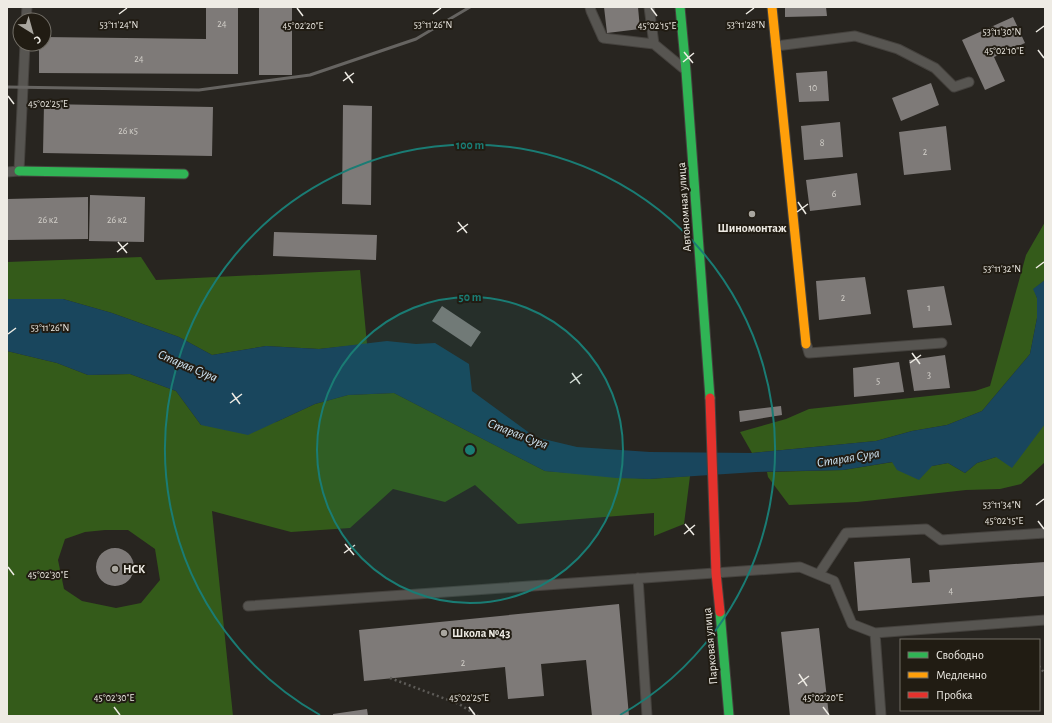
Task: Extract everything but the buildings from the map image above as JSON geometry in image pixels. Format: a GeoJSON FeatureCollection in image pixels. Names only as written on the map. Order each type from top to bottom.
{"type":"FeatureCollection","features":[{"type":"Feature","properties":{"kind":"main road","name":"Автономная улица"},"geometry":{"type":"LineString","coordinates":[[680,7],[711,405],[716,573]]}},
{"type":"Feature","properties":{"kind":"main road"},"geometry":{"type":"LineString","coordinates":[[772,7],[806,344]]}},
{"type":"Feature","properties":{"kind":"main road"},"geometry":{"type":"LineString","coordinates":[[19,171],[184,174]]}},
{"type":"Feature","properties":{"kind":"main road","name":"Парковая улица"},"geometry":{"type":"LineString","coordinates":[[716,573],[729,716]]}},
{"type":"Feature","properties":{"kind":"lane"},"geometry":{"type":"LineString","coordinates":[[590,7],[603,38],[654,44],[686,71]]}},
{"type":"Feature","properties":{"kind":"lane"},"geometry":{"type":"LineString","coordinates":[[649,7],[654,44]]}},
{"type":"Feature","properties":{"kind":"lane"},"geometry":{"type":"LineString","coordinates":[[776,46],[854,36],[898,49],[936,68],[954,87],[969,82]]}},
{"type":"Feature","properties":{"kind":"lane"},"geometry":{"type":"LineString","coordinates":[[7,172],[19,171],[25,52]]}},
{"type":"Feature","properties":{"kind":"lane"},"geometry":{"type":"LineString","coordinates":[[806,344],[809,353],[942,343]]}},
{"type":"Feature","properties":{"kind":"lane"},"geometry":{"type":"LineString","coordinates":[[819,574],[846,533],[926,529],[941,540],[1045,533]]}},
{"type":"Feature","properties":{"kind":"lane"},"geometry":{"type":"LineString","coordinates":[[248,606],[800,566],[834,581],[852,624],[875,633],[1045,620]]}},
{"type":"Feature","properties":{"kind":"lane"},"geometry":{"type":"LineString","coordinates":[[638,578],[647,716]]}},
{"type":"Feature","properties":{"kind":"lane"},"geometry":{"type":"LineString","coordinates":[[875,633],[881,716]]}},
{"type":"Feature","properties":{"kind":"path"},"geometry":{"type":"LineString","coordinates":[[390,678],[459,704],[478,716]]}},
{"type":"Feature","properties":{"kind":"green space"},"geometry":{"type":"Polygon","coordinates":[[[1045,222],[1045,280],[1034,289],[1037,298],[1037,318],[1030,354],[982,411],[947,425],[912,431],[876,441],[752,453],[740,432],[786,419],[809,409],[975,391],[990,386],[1026,255],[1045,222]]]}},
{"type":"Feature","properties":{"kind":"green space"},"geometry":{"type":"Polygon","coordinates":[[[141,257],[156,280],[360,270],[367,344],[319,349],[266,346],[212,355],[179,337],[112,313],[63,299],[7,299],[7,262],[141,257]]]}},
{"type":"Feature","properties":{"kind":"green space"},"geometry":{"type":"Polygon","coordinates":[[[7,351],[57,363],[88,375],[130,374],[176,391],[201,425],[276,422],[315,404],[348,395],[394,393],[545,471],[649,479],[690,476],[684,524],[654,536],[654,513],[518,524],[475,485],[445,502],[393,489],[350,528],[291,532],[212,511],[233,716],[7,716],[7,351]],[[128,530],[85,532],[65,539],[58,560],[64,589],[82,601],[116,608],[141,603],[160,580],[155,549],[128,530]]]}},
{"type":"Feature","properties":{"kind":"green space"},"geometry":{"type":"Polygon","coordinates":[[[1045,424],[1045,462],[1021,484],[1000,489],[966,490],[857,502],[789,505],[768,477],[767,472],[843,470],[893,462],[932,466],[948,463],[965,473],[977,463],[996,457],[1045,424]]]}},
{"type":"Feature","properties":{"kind":"water","name":"Старая Сура"},"geometry":{"type":"Polygon","coordinates":[[[1045,280],[1045,424],[1012,468],[996,457],[977,463],[965,473],[948,463],[932,466],[919,480],[897,470],[892,462],[843,470],[756,472],[649,479],[616,478],[545,471],[394,393],[348,395],[315,404],[248,435],[201,425],[176,391],[130,374],[88,375],[57,363],[7,351],[7,299],[63,299],[112,313],[179,337],[212,355],[266,346],[319,349],[387,341],[416,344],[435,343],[469,364],[472,391],[535,437],[577,447],[650,452],[752,453],[876,441],[912,431],[947,425],[982,411],[1030,354],[1037,318],[1037,298],[1033,289],[1045,280]]]}},
{"type":"Feature","properties":{"kind":"railway"},"geometry":{"type":"LineString","coordinates":[[7,87],[199,90],[310,75],[416,39],[470,7]]}},
{"type":"Feature","properties":{"kind":"traffic: fast"},"geometry":{"type":"LineString","coordinates":[[680,7],[710,398]]}},
{"type":"Feature","properties":{"kind":"traffic: fast"},"geometry":{"type":"LineString","coordinates":[[19,171],[184,174]]}},
{"type":"Feature","properties":{"kind":"traffic: fast"},"geometry":{"type":"LineString","coordinates":[[720,612],[729,716]]}},
{"type":"Feature","properties":{"kind":"traffic: slow"},"geometry":{"type":"LineString","coordinates":[[772,7],[806,344]]}},
{"type":"Feature","properties":{"kind":"traffic: jam"},"geometry":{"type":"LineString","coordinates":[[710,398],[716,573],[720,612]]}},
{"type":"Feature","properties":{"kind":"place","name":"Шиномонтаж"},"geometry":{"type":"Point","coordinates":[752,214]}},
{"type":"Feature","properties":{"kind":"place","name":"НСК"},"geometry":{"type":"Point","coordinates":[115,569]}},
{"type":"Feature","properties":{"kind":"place","name":"Школа №43"},"geometry":{"type":"Point","coordinates":[444,633]}}]}
